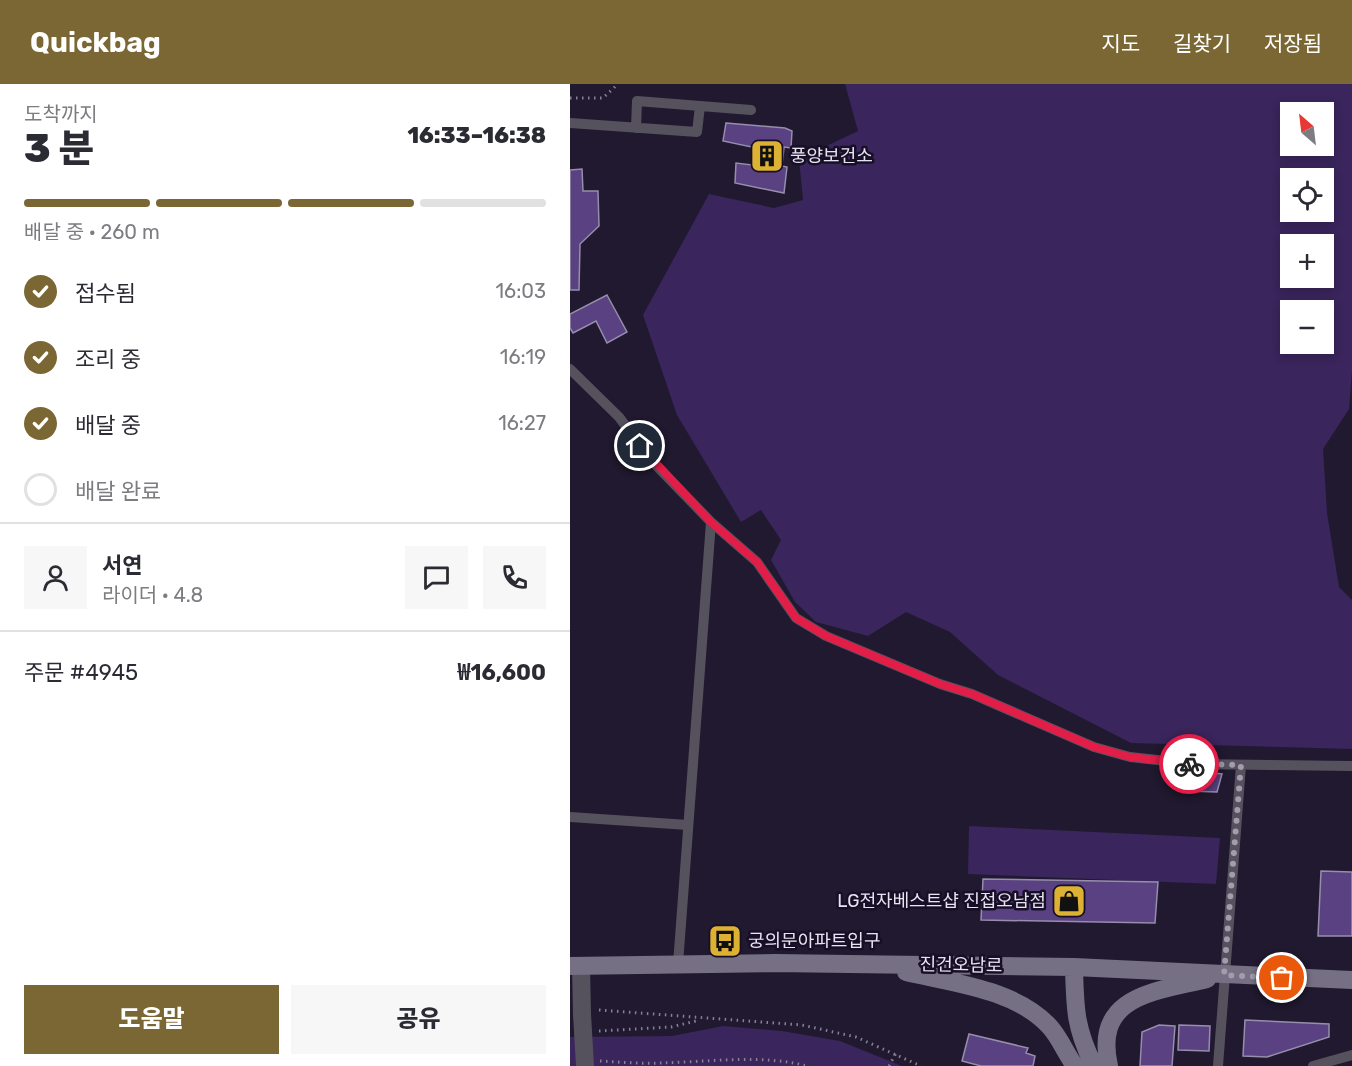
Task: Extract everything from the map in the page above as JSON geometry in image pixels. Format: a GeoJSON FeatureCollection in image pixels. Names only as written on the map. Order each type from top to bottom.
{"type":"FeatureCollection","features":[{"type":"Feature","properties":{"kind":"main road","name":"진건오남로"},"geometry":{"type":"LineString","coordinates":[[575,966],[875,964],[1074,967],[1352,980]]}},
{"type":"Feature","properties":{"kind":"main road"},"geometry":{"type":"LineString","coordinates":[[875,964],[1013,1001],[1030,1010],[1051,1028],[1075,1066]]}},
{"type":"Feature","properties":{"kind":"main road"},"geometry":{"type":"LineString","coordinates":[[1074,967],[1076,1021],[1081,1040],[1094,1066]]}},
{"type":"Feature","properties":{"kind":"main road"},"geometry":{"type":"LineString","coordinates":[[1109,1066],[1105,1040],[1115,1014],[1121,1008],[1152,992],[1224,975]]}},
{"type":"Feature","properties":{"kind":"street"},"geometry":{"type":"LineString","coordinates":[[575,966],[588,1063]]}},
{"type":"Feature","properties":{"kind":"lane"},"geometry":{"type":"LineString","coordinates":[[636,128],[637,101],[751,110]]}},
{"type":"Feature","properties":{"kind":"lane"},"geometry":{"type":"LineString","coordinates":[[570,123],[697,132],[700,106]]}},
{"type":"Feature","properties":{"kind":"lane"},"geometry":{"type":"LineString","coordinates":[[570,369],[619,417],[651,460],[711,522],[757,562],[796,618],[826,636],[940,684],[972,694],[1094,747],[1156,761],[1241,765],[1352,766]]}},
{"type":"Feature","properties":{"kind":"lane"},"geometry":{"type":"LineString","coordinates":[[678,964],[711,522]]}},
{"type":"Feature","properties":{"kind":"lane"},"geometry":{"type":"LineString","coordinates":[[1218,1066],[1241,765]]}},
{"type":"Feature","properties":{"kind":"lane"},"geometry":{"type":"LineString","coordinates":[[570,817],[688,825]]}},
{"type":"Feature","properties":{"kind":"lane"},"geometry":{"type":"LineString","coordinates":[[1313,1066],[1352,1055]]}},
{"type":"Feature","properties":{"kind":"path"},"geometry":{"type":"LineString","coordinates":[[570,98],[603,98],[618,84]]}},
{"type":"Feature","properties":{"kind":"path"},"geometry":{"type":"LineString","coordinates":[[582,1011],[702,1020],[746,1019],[802,1025],[856,1037],[921,1066]]}},
{"type":"Feature","properties":{"kind":"path"},"geometry":{"type":"LineString","coordinates":[[589,1032],[671,1027],[702,1020]]}},
{"type":"Feature","properties":{"kind":"path"},"geometry":{"type":"LineString","coordinates":[[889,1066],[896,1053]]}},
{"type":"Feature","properties":{"kind":"path"},"geometry":{"type":"LineString","coordinates":[[588,1063],[656,1064],[764,1060],[789,1061],[807,1066]]}},
{"type":"Feature","properties":{"kind":"shaded area"},"geometry":{"type":"Polygon","coordinates":[[[845,84],[1352,84],[1352,371],[1349,409],[1323,449],[1327,513],[1339,587],[1352,600],[1352,749],[1131,743],[998,675],[950,632],[906,612],[868,636],[816,622],[795,602],[771,560],[781,540],[761,510],[741,522],[677,415],[643,315],[709,194],[774,208],[803,200],[799,159],[858,131],[845,84]]]}},
{"type":"Feature","properties":{"kind":"shaded area"},"geometry":{"type":"Polygon","coordinates":[[[969,826],[1220,838],[1216,884],[968,874],[969,826]]]}},
{"type":"Feature","properties":{"kind":"shaded area"},"geometry":{"type":"Polygon","coordinates":[[[723,1026],[782,1031],[840,1041],[902,1066],[570,1066],[570,1037],[672,1036],[723,1026]]]}},
{"type":"Feature","properties":{"kind":"building","name":"풍양보건소"},"geometry":{"type":"Polygon","coordinates":[[[726,123],[785,128],[792,131],[791,148],[784,147],[782,166],[787,167],[784,193],[735,183],[736,163],[752,165],[752,147],[723,141],[726,123]]]}},
{"type":"Feature","properties":{"kind":"building"},"geometry":{"type":"Polygon","coordinates":[[[582,169],[583,191],[598,191],[599,226],[580,244],[579,290],[570,290],[570,170],[582,169]]]}},
{"type":"Feature","properties":{"kind":"building"},"geometry":{"type":"Polygon","coordinates":[[[607,295],[627,332],[607,343],[596,321],[573,333],[570,328],[570,314],[607,295]]]}},
{"type":"Feature","properties":{"kind":"building"},"geometry":{"type":"Polygon","coordinates":[[[1188,770],[1222,774],[1217,792],[1186,791],[1188,770]]]}},
{"type":"Feature","properties":{"kind":"building"},"geometry":{"type":"Polygon","coordinates":[[[1321,871],[1352,872],[1352,936],[1318,936],[1321,871]]]}},
{"type":"Feature","properties":{"kind":"building","name":"LG전자베스트샵 진접오남점"},"geometry":{"type":"Polygon","coordinates":[[[983,879],[1158,882],[1155,923],[981,920],[983,879]]]}},
{"type":"Feature","properties":{"kind":"building"},"geometry":{"type":"Polygon","coordinates":[[[1245,1020],[1329,1024],[1329,1037],[1267,1057],[1243,1056],[1245,1020]]]}},
{"type":"Feature","properties":{"kind":"building"},"geometry":{"type":"Polygon","coordinates":[[[1159,1025],[1175,1026],[1172,1066],[1140,1066],[1142,1032],[1159,1025]]]}},
{"type":"Feature","properties":{"kind":"building"},"geometry":{"type":"Polygon","coordinates":[[[1179,1025],[1210,1026],[1209,1051],[1178,1050],[1179,1025]]]}},
{"type":"Feature","properties":{"kind":"building"},"geometry":{"type":"Polygon","coordinates":[[[969,1034],[1028,1048],[1026,1053],[1035,1056],[1033,1066],[981,1066],[962,1061],[969,1034]]]}},
{"type":"Feature","properties":{"kind":"way so far"},"geometry":{"type":"LineString","coordinates":[[1189,764],[1241,765],[1224,975],[1282,978]]}},
{"type":"Feature","properties":{"kind":"place","name":"풍양보건소"},"geometry":{"type":"Point","coordinates":[767,156]}},
{"type":"Feature","properties":{"kind":"place","name":"LG전자베스트샵 진접오남점"},"geometry":{"type":"Point","coordinates":[1069,901]}},
{"type":"Feature","properties":{"kind":"place","name":"궁의문아파트입구"},"geometry":{"type":"Point","coordinates":[725,941]}},
{"type":"Feature","properties":{"kind":"route"},"geometry":{"type":"LineString","coordinates":[[640,446],[711,522],[757,562],[796,618],[826,636],[940,684],[972,694],[1094,747],[1130,757],[1189,764]]}}]}
